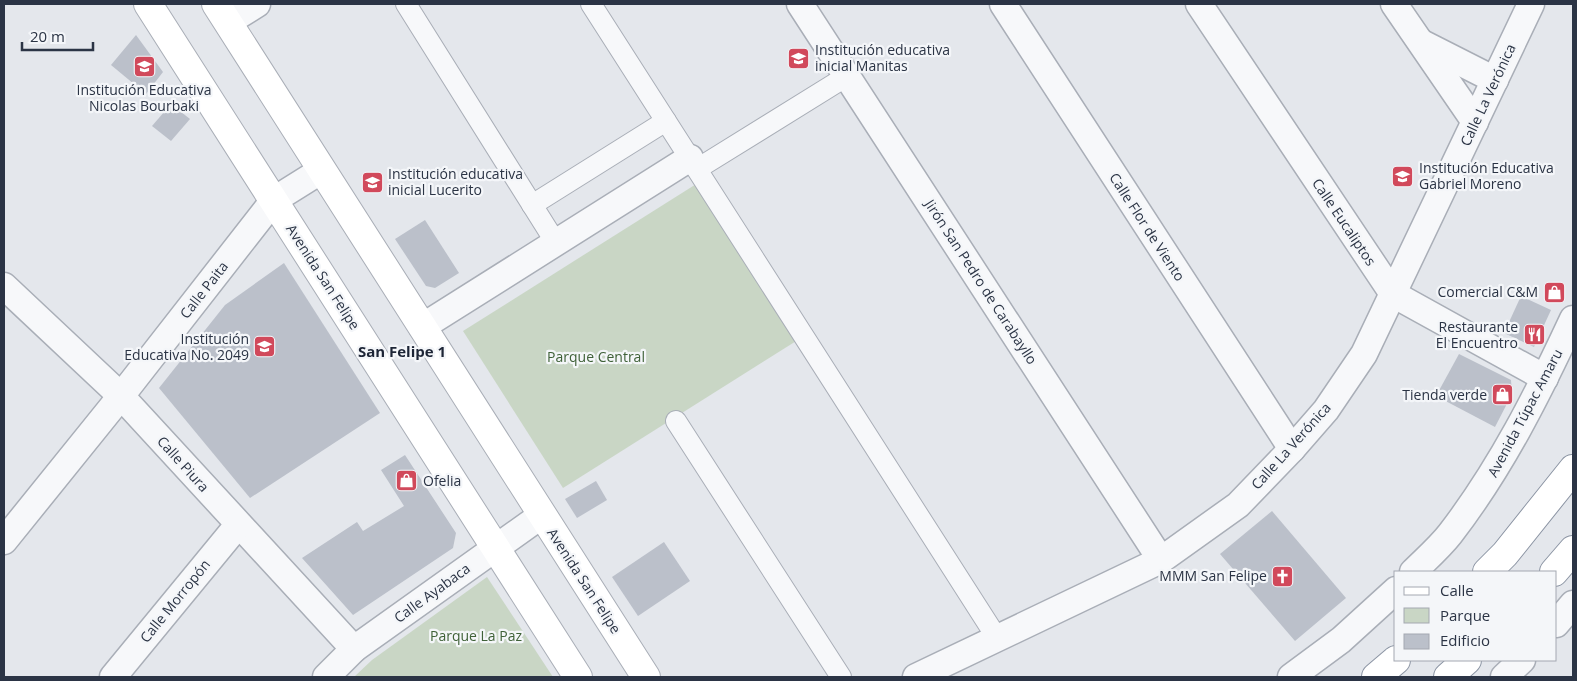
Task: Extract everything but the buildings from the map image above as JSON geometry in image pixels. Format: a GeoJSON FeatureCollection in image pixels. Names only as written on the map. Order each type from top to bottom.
{"type":"FeatureCollection","features":[{"type":"Feature","properties":{"kind":"main road","name":"Avenida San Felipe"},"geometry":{"type":"LineString","coordinates":[[148,4],[578,677]]}},
{"type":"Feature","properties":{"kind":"main road","name":"Avenida San Felipe"},"geometry":{"type":"LineString","coordinates":[[222,13],[646,677]]}},
{"type":"Feature","properties":{"kind":"main road"},"geometry":{"type":"LineString","coordinates":[[1488,571],[1505,554],[1573,469]]}},
{"type":"Feature","properties":{"kind":"main road"},"geometry":{"type":"LineString","coordinates":[[1555,571],[1573,550]]}},
{"type":"Feature","properties":{"kind":"main road"},"geometry":{"type":"LineString","coordinates":[[1376,677],[1395,661]]}},
{"type":"Feature","properties":{"kind":"main road"},"geometry":{"type":"LineString","coordinates":[[1448,677],[1466,661]]}},
{"type":"Feature","properties":{"kind":"street"},"geometry":{"type":"LineString","coordinates":[[222,13],[257,4]]}},
{"type":"Feature","properties":{"kind":"street"},"geometry":{"type":"LineString","coordinates":[[406,4],[556,242]]}},
{"type":"Feature","properties":{"kind":"street"},"geometry":{"type":"LineString","coordinates":[[591,4],[997,638]]}},
{"type":"Feature","properties":{"kind":"street","name":"Jirón San Pedro de Carabayllo"},"geometry":{"type":"LineString","coordinates":[[800,4],[1161,560]]}},
{"type":"Feature","properties":{"kind":"street","name":"Calle Flor de Viento"},"geometry":{"type":"LineString","coordinates":[[1003,4],[1292,449]]}},
{"type":"Feature","properties":{"kind":"street","name":"Calle Eucaliptos"},"geometry":{"type":"LineString","coordinates":[[1199,4],[1393,294],[1546,378]]}},
{"type":"Feature","properties":{"kind":"street"},"geometry":{"type":"LineString","coordinates":[[1394,4],[1475,122]]}},
{"type":"Feature","properties":{"kind":"street","name":"Calle La Verónica"},"geometry":{"type":"LineString","coordinates":[[916,677],[1161,560],[1238,505],[1292,449],[1326,410],[1364,354],[1532,4]]}},
{"type":"Feature","properties":{"kind":"street"},"geometry":{"type":"LineString","coordinates":[[1419,41],[1495,80]]}},
{"type":"Feature","properties":{"kind":"street"},"geometry":{"type":"LineString","coordinates":[[422,327],[556,242],[847,76]]}},
{"type":"Feature","properties":{"kind":"street"},"geometry":{"type":"LineString","coordinates":[[532,205],[666,121]]}},
{"type":"Feature","properties":{"kind":"street","name":"Calle Paita"},"geometry":{"type":"LineString","coordinates":[[4,541],[121,396],[274,200],[322,170]]}},
{"type":"Feature","properties":{"kind":"street","name":"Calle Piura"},"geometry":{"type":"LineString","coordinates":[[4,286],[121,396],[354,649]]}},
{"type":"Feature","properties":{"kind":"street","name":"Avenida Túpac Amaru"},"geometry":{"type":"LineString","coordinates":[[1414,571],[1449,535],[1488,482],[1546,378],[1573,319]]}},
{"type":"Feature","properties":{"kind":"street"},"geometry":{"type":"LineString","coordinates":[[676,421],[840,677]]}},
{"type":"Feature","properties":{"kind":"street","name":"Calle Ayabaca"},"geometry":{"type":"LineString","coordinates":[[326,677],[354,649],[542,515]]}},
{"type":"Feature","properties":{"kind":"street","name":"Calle Morropón"},"geometry":{"type":"LineString","coordinates":[[113,677],[238,525]]}},
{"type":"Feature","properties":{"kind":"street"},"geometry":{"type":"LineString","coordinates":[[1291,677],[1341,640],[1394,592]]}},
{"type":"Feature","properties":{"kind":"street"},"geometry":{"type":"LineString","coordinates":[[1557,623],[1573,604]]}},
{"type":"Feature","properties":{"kind":"street"},"geometry":{"type":"LineString","coordinates":[[1504,677],[1521,661]]}},
{"type":"Feature","properties":{"kind":"green space","name":"Parque Central"},"geometry":{"type":"Polygon","coordinates":[[[701,181],[801,338],[563,488],[463,331],[701,181]]]}},
{"type":"Feature","properties":{"kind":"green space","name":"Parque La Paz"},"geometry":{"type":"Polygon","coordinates":[[[487,577],[553,677],[354,677],[372,660],[487,577]]]}},
{"type":"Feature","properties":{"kind":"place","name":"Institución educativa inicial Manitas"},"geometry":{"type":"Point","coordinates":[799,58]}},
{"type":"Feature","properties":{"kind":"place","name":"Institución Educativa Nicolas Bourbaki"},"geometry":{"type":"Point","coordinates":[144,67]}},
{"type":"Feature","properties":{"kind":"place","name":"Institución Educativa Gabriel Moreno"},"geometry":{"type":"Point","coordinates":[1403,176]}},
{"type":"Feature","properties":{"kind":"place","name":"Institución educativa inicial Lucerito"},"geometry":{"type":"Point","coordinates":[372,182]}},
{"type":"Feature","properties":{"kind":"place","name":"Comercial C&M"},"geometry":{"type":"Point","coordinates":[1554,292]}},
{"type":"Feature","properties":{"kind":"place","name":"Restaurante El Encuentro"},"geometry":{"type":"Point","coordinates":[1534,335]}},
{"type":"Feature","properties":{"kind":"place","name":"Institución Educativa No. 2049"},"geometry":{"type":"Point","coordinates":[265,347]}},
{"type":"Feature","properties":{"kind":"place","name":"Tienda verde"},"geometry":{"type":"Point","coordinates":[1503,395]}},
{"type":"Feature","properties":{"kind":"place","name":"Ofelia"},"geometry":{"type":"Point","coordinates":[407,481]}},
{"type":"Feature","properties":{"kind":"place","name":"MMM San Felipe"},"geometry":{"type":"Point","coordinates":[1283,576]}},
{"type":"Feature","properties":{"kind":"district","name":"San Felipe 1"},"geometry":{"type":"Point","coordinates":[402,352]}}]}
